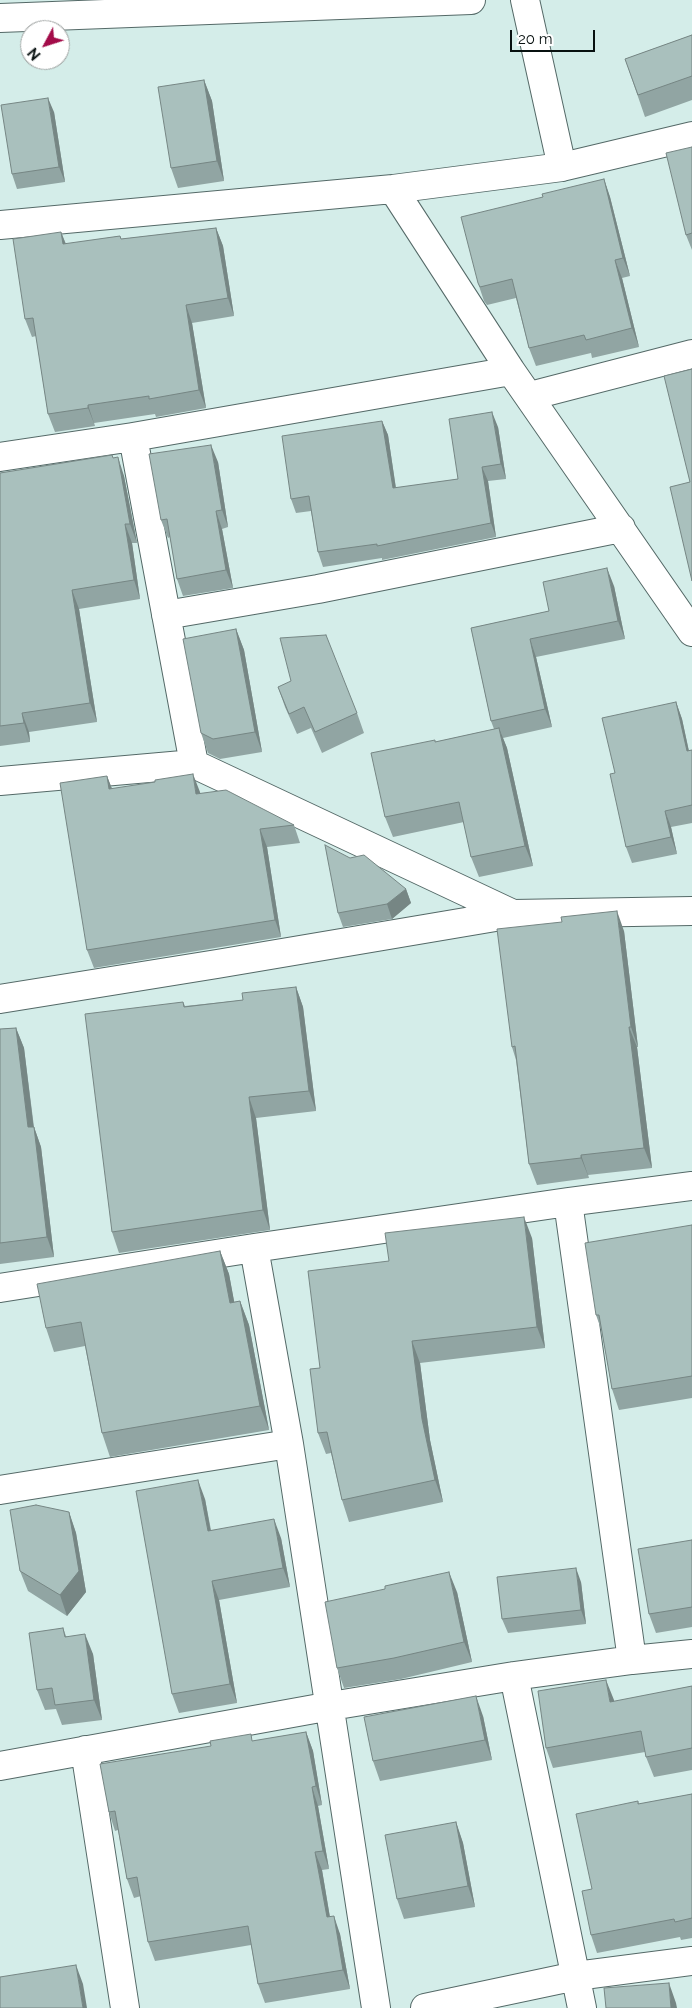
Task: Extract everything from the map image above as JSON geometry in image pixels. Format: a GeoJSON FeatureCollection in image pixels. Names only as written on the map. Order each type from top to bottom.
{"type":"FeatureCollection","features":[{"type":"Feature","properties":{"kind":"street"},"geometry":{"type":"LineString","coordinates":[[0,18],[217,5],[470,0]]}},
{"type":"Feature","properties":{"kind":"street"},"geometry":{"type":"LineString","coordinates":[[525,0],[562,167]]}},
{"type":"Feature","properties":{"kind":"street"},"geometry":{"type":"LineString","coordinates":[[0,225],[393,189],[562,167],[692,136]]}},
{"type":"Feature","properties":{"kind":"street"},"geometry":{"type":"LineString","coordinates":[[393,189],[511,371],[692,632]]}},
{"type":"Feature","properties":{"kind":"street"},"geometry":{"type":"LineString","coordinates":[[530,396],[692,354]]}},
{"type":"Feature","properties":{"kind":"street"},"geometry":{"type":"LineString","coordinates":[[0,457],[133,437],[511,371]]}},
{"type":"Feature","properties":{"kind":"street"},"geometry":{"type":"LineString","coordinates":[[133,437],[194,764]]}},
{"type":"Feature","properties":{"kind":"street"},"geometry":{"type":"LineString","coordinates":[[166,615],[318,589],[621,528]]}},
{"type":"Feature","properties":{"kind":"street"},"geometry":{"type":"LineString","coordinates":[[0,781],[194,764],[514,914]]}},
{"type":"Feature","properties":{"kind":"street"},"geometry":{"type":"LineString","coordinates":[[0,999],[514,914],[692,911]]}},
{"type":"Feature","properties":{"kind":"street"},"geometry":{"type":"LineString","coordinates":[[0,1288],[254,1248],[568,1202],[692,1186]]}},
{"type":"Feature","properties":{"kind":"street"},"geometry":{"type":"LineString","coordinates":[[568,1202],[632,1660]]}},
{"type":"Feature","properties":{"kind":"street"},"geometry":{"type":"LineString","coordinates":[[254,1248],[289,1444],[331,1706],[376,2008]]}},
{"type":"Feature","properties":{"kind":"street"},"geometry":{"type":"LineString","coordinates":[[0,1490],[289,1444]]}},
{"type":"Feature","properties":{"kind":"street"},"geometry":{"type":"LineString","coordinates":[[0,1766],[331,1706],[514,1676],[692,1654]]}},
{"type":"Feature","properties":{"kind":"street"},"geometry":{"type":"LineString","coordinates":[[514,1676],[582,2008]]}},
{"type":"Feature","properties":{"kind":"street"},"geometry":{"type":"LineString","coordinates":[[85,1750],[125,2008]]}},
{"type":"Feature","properties":{"kind":"street"},"geometry":{"type":"LineString","coordinates":[[426,2008],[576,1976],[692,1961]]}},
{"type":"Feature","properties":{"kind":"building"},"geometry":{"type":"Polygon","coordinates":[[[692,35],[692,76],[638,95],[625,59],[692,35]]]}},
{"type":"Feature","properties":{"kind":"building"},"geometry":{"type":"Polygon","coordinates":[[[204,80],[217,161],[171,168],[158,87],[204,80]]]}},
{"type":"Feature","properties":{"kind":"building"},"geometry":{"type":"Polygon","coordinates":[[[48,98],[59,167],[12,174],[1,105],[48,98]]]}},
{"type":"Feature","properties":{"kind":"building"},"geometry":{"type":"Polygon","coordinates":[[[692,147],[692,233],[686,235],[666,153],[692,147]]]}},
{"type":"Feature","properties":{"kind":"building"},"geometry":{"type":"Polygon","coordinates":[[[604,179],[623,258],[615,260],[632,328],[586,340],[584,335],[529,348],[512,279],[480,287],[461,217],[543,197],[542,194],[604,179]]]}},
{"type":"Feature","properties":{"kind":"building"},"geometry":{"type":"Polygon","coordinates":[[[216,228],[228,298],[186,305],[199,390],[149,399],[149,396],[88,405],[88,408],[48,414],[33,318],[25,319],[13,239],[61,232],[63,244],[120,236],[121,239],[216,228]]]}},
{"type":"Feature","properties":{"kind":"building"},"geometry":{"type":"Polygon","coordinates":[[[692,369],[692,581],[670,487],[690,482],[664,376],[692,369]]]}},
{"type":"Feature","properties":{"kind":"building"},"geometry":{"type":"Polygon","coordinates":[[[492,412],[501,464],[482,467],[491,523],[377,546],[377,544],[318,552],[309,496],[291,499],[282,436],[382,421],[393,488],[458,479],[449,419],[492,412]]]}},
{"type":"Feature","properties":{"kind":"building"},"geometry":{"type":"Polygon","coordinates":[[[211,445],[222,510],[216,511],[226,570],[177,579],[167,519],[161,520],[149,454],[211,445]]]}},
{"type":"Feature","properties":{"kind":"building"},"geometry":{"type":"Polygon","coordinates":[[[112,455],[113,458],[118,457],[130,524],[125,524],[134,580],[72,590],[90,703],[22,713],[24,723],[0,726],[0,473],[112,455]]]}},
{"type":"Feature","properties":{"kind":"building"},"geometry":{"type":"Polygon","coordinates":[[[607,568],[618,621],[530,639],[545,709],[491,721],[471,628],[549,611],[543,582],[607,568]]]}},
{"type":"Feature","properties":{"kind":"building"},"geometry":{"type":"Polygon","coordinates":[[[236,629],[255,732],[213,739],[201,733],[183,639],[236,629]]]}},
{"type":"Feature","properties":{"kind":"building"},"geometry":{"type":"Polygon","coordinates":[[[326,635],[357,713],[315,732],[304,707],[289,714],[278,687],[291,681],[280,638],[326,635]]]}},
{"type":"Feature","properties":{"kind":"building"},"geometry":{"type":"Polygon","coordinates":[[[676,702],[687,751],[692,750],[692,805],[665,811],[671,837],[626,847],[610,774],[615,773],[602,718],[676,702]]]}},
{"type":"Feature","properties":{"kind":"building"},"geometry":{"type":"Polygon","coordinates":[[[499,728],[525,846],[471,857],[459,802],[385,817],[371,753],[499,728]]]}},
{"type":"Feature","properties":{"kind":"building"},"geometry":{"type":"Polygon","coordinates":[[[193,774],[196,794],[226,790],[294,825],[260,829],[275,920],[87,950],[60,783],[107,776],[109,789],[193,774]]]}},
{"type":"Feature","properties":{"kind":"building"},"geometry":{"type":"Polygon","coordinates":[[[325,845],[350,858],[364,855],[406,889],[387,904],[338,913],[325,845]]]}},
{"type":"Feature","properties":{"kind":"building"},"geometry":{"type":"Polygon","coordinates":[[[617,911],[644,1148],[581,1155],[581,1158],[529,1164],[515,1046],[512,1047],[497,929],[562,922],[561,917],[617,911]]]}},
{"type":"Feature","properties":{"kind":"building"},"geometry":{"type":"Polygon","coordinates":[[[296,987],[309,1091],[249,1097],[263,1210],[112,1232],[85,1014],[183,1002],[184,1007],[243,1000],[242,993],[296,987]]]}},
{"type":"Feature","properties":{"kind":"building"},"geometry":{"type":"Polygon","coordinates":[[[16,1028],[28,1127],[34,1127],[47,1237],[0,1243],[0,1029],[16,1028]]]}},
{"type":"Feature","properties":{"kind":"building"},"geometry":{"type":"Polygon","coordinates":[[[524,1217],[537,1327],[412,1341],[422,1419],[435,1480],[342,1500],[327,1432],[318,1433],[310,1369],[320,1368],[308,1271],[389,1261],[385,1233],[524,1217]]]}},
{"type":"Feature","properties":{"kind":"building"},"geometry":{"type":"Polygon","coordinates":[[[692,1225],[692,1376],[612,1389],[599,1315],[596,1315],[585,1243],[692,1225]]]}},
{"type":"Feature","properties":{"kind":"building"},"geometry":{"type":"Polygon","coordinates":[[[220,1251],[230,1303],[240,1301],[260,1406],[102,1433],[81,1322],[46,1328],[37,1284],[220,1251]]]}},
{"type":"Feature","properties":{"kind":"building"},"geometry":{"type":"Polygon","coordinates":[[[198,1480],[208,1531],[274,1519],[283,1568],[212,1581],[230,1684],[172,1694],[136,1491],[198,1480]]]}},
{"type":"Feature","properties":{"kind":"building"},"geometry":{"type":"Polygon","coordinates":[[[36,1505],[69,1512],[79,1571],[60,1595],[20,1571],[10,1510],[36,1505]]]}},
{"type":"Feature","properties":{"kind":"building"},"geometry":{"type":"Polygon","coordinates":[[[692,1540],[692,1607],[649,1614],[638,1549],[692,1540]]]}},
{"type":"Feature","properties":{"kind":"building"},"geometry":{"type":"Polygon","coordinates":[[[576,1568],[581,1610],[502,1619],[497,1577],[576,1568]]]}},
{"type":"Feature","properties":{"kind":"building"},"geometry":{"type":"Polygon","coordinates":[[[449,1572],[464,1642],[394,1658],[337,1668],[325,1602],[449,1572]]]}},
{"type":"Feature","properties":{"kind":"building"},"geometry":{"type":"Polygon","coordinates":[[[63,1628],[65,1637],[85,1634],[94,1700],[55,1705],[52,1688],[37,1690],[29,1633],[63,1628]]]}},
{"type":"Feature","properties":{"kind":"building"},"geometry":{"type":"Polygon","coordinates":[[[606,1680],[610,1702],[692,1686],[692,1748],[646,1757],[641,1731],[546,1748],[538,1691],[606,1680]]]}},
{"type":"Feature","properties":{"kind":"building"},"geometry":{"type":"Polygon","coordinates":[[[476,1696],[485,1740],[373,1761],[364,1717],[476,1696]]]}},
{"type":"Feature","properties":{"kind":"building"},"geometry":{"type":"Polygon","coordinates":[[[306,1732],[316,1786],[312,1787],[323,1851],[315,1852],[327,1917],[334,1916],[343,1970],[258,1984],[248,1926],[148,1942],[137,1877],[127,1879],[115,1811],[109,1812],[100,1764],[211,1746],[210,1741],[251,1734],[252,1741],[306,1732]]]}},
{"type":"Feature","properties":{"kind":"building"},"geometry":{"type":"Polygon","coordinates":[[[692,1794],[692,1918],[675,1922],[674,1919],[591,1935],[582,1891],[592,1889],[576,1814],[638,1801],[638,1804],[692,1794]]]}},
{"type":"Feature","properties":{"kind":"building"},"geometry":{"type":"Polygon","coordinates":[[[456,1822],[468,1886],[397,1899],[385,1835],[456,1822]]]}},
{"type":"Feature","properties":{"kind":"building"},"geometry":{"type":"Polygon","coordinates":[[[76,1965],[83,2008],[0,2008],[0,1977],[76,1965]]]}},
{"type":"Feature","properties":{"kind":"building"},"geometry":{"type":"Polygon","coordinates":[[[669,1983],[671,2008],[606,2008],[604,1988],[669,1983]]]}}]}
